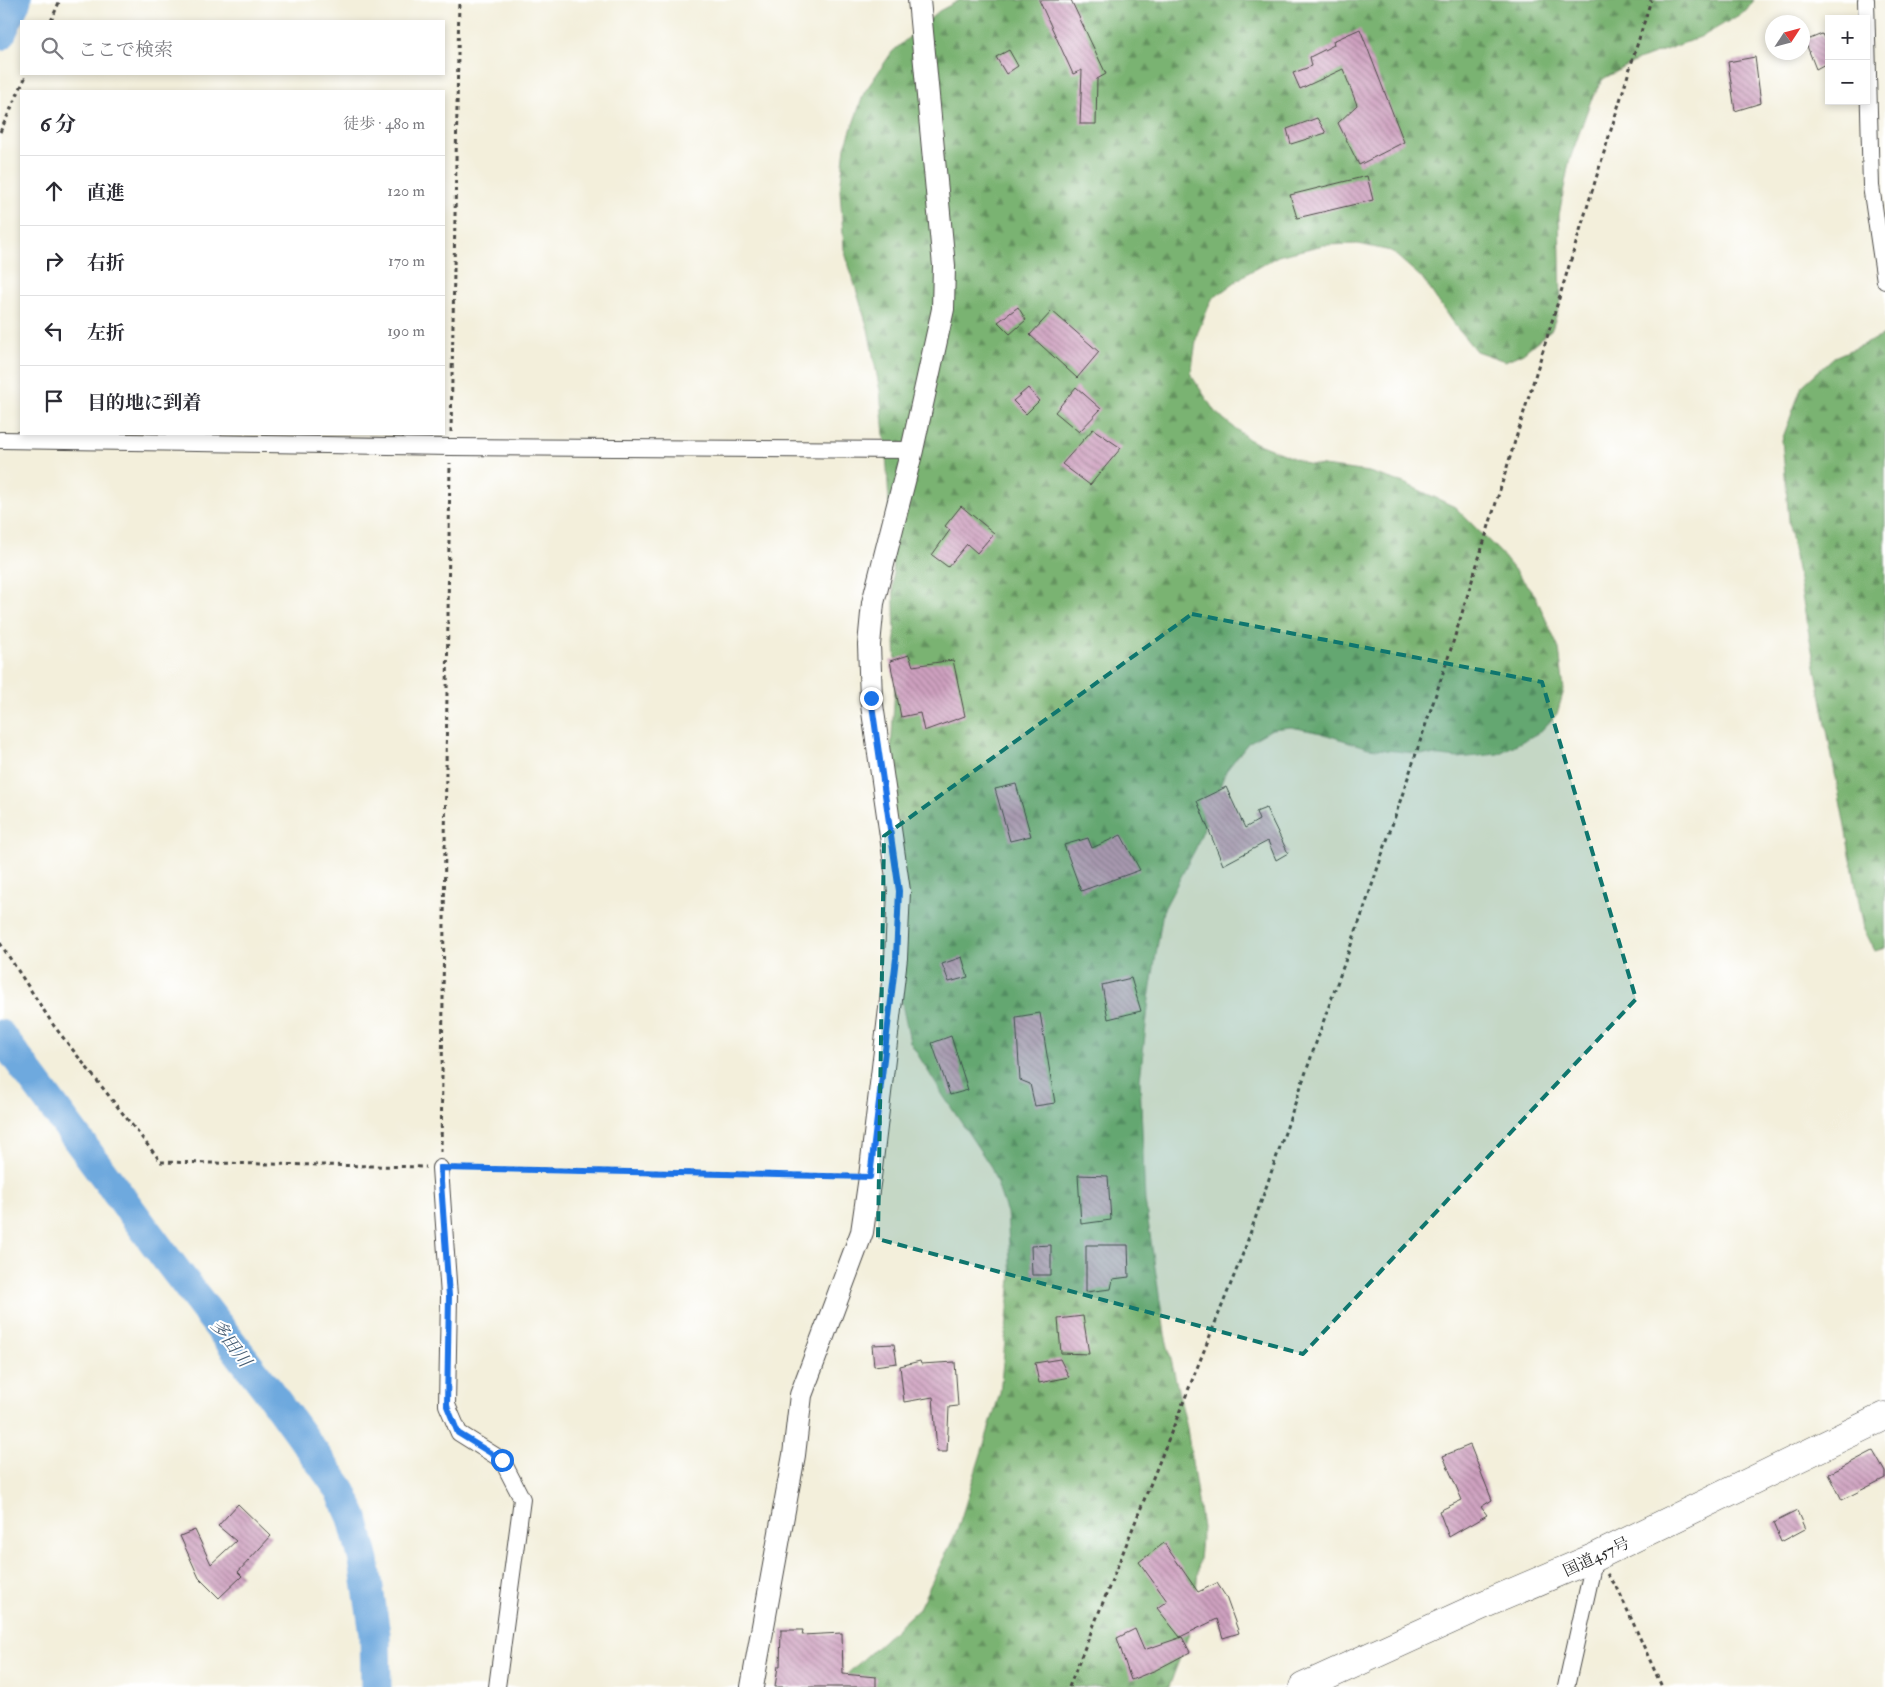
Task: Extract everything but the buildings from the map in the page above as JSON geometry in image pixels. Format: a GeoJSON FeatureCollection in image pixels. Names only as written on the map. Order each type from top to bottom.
{"type":"FeatureCollection","features":[{"type":"Feature","properties":{"kind":"highway","name":"国道457号"},"geometry":{"type":"LineString","coordinates":[[1303,1687],[1485,1604],[1595,1557],[1885,1416]]}},
{"type":"Feature","properties":{"kind":"street"},"geometry":{"type":"LineString","coordinates":[[752,1687],[794,1455],[801,1395],[862,1232],[896,958],[899,891],[871,698],[869,646],[873,603],[912,450],[943,309],[944,266],[919,0]]}},
{"type":"Feature","properties":{"kind":"street"},"geometry":{"type":"LineString","coordinates":[[1866,0],[1871,186],[1885,281]]}},
{"type":"Feature","properties":{"kind":"street"},"geometry":{"type":"LineString","coordinates":[[0,440],[450,447],[912,450]]}},
{"type":"Feature","properties":{"kind":"street"},"geometry":{"type":"LineString","coordinates":[[440,1168],[449,1296],[447,1406],[458,1433],[502,1460],[522,1499],[497,1687]]}},
{"type":"Feature","properties":{"kind":"street"},"geometry":{"type":"LineString","coordinates":[[1566,1687],[1595,1557]]}},
{"type":"Feature","properties":{"kind":"path"},"geometry":{"type":"LineString","coordinates":[[51,20],[60,0]]}},
{"type":"Feature","properties":{"kind":"path"},"geometry":{"type":"LineString","coordinates":[[440,1168],[450,447],[459,0]]}},
{"type":"Feature","properties":{"kind":"path"},"geometry":{"type":"LineString","coordinates":[[1069,1687],[1244,1251],[1364,909],[1468,596],[1651,0]]}},
{"type":"Feature","properties":{"kind":"path"},"geometry":{"type":"LineString","coordinates":[[0,132],[27,75]]}},
{"type":"Feature","properties":{"kind":"path"},"geometry":{"type":"LineString","coordinates":[[0,942],[54,1026],[161,1162],[870,1177]]}},
{"type":"Feature","properties":{"kind":"path"},"geometry":{"type":"LineString","coordinates":[[1595,1557],[1617,1587],[1662,1687]]}},
{"type":"Feature","properties":{"kind":"highlighted area"},"geometry":{"type":"Polygon","coordinates":[[[1192,614],[1542,682],[1636,999],[1303,1354],[878,1239],[884,836],[1192,614]]]}},
{"type":"Feature","properties":{"kind":"green space"},"geometry":{"type":"Polygon","coordinates":[[[960,0],[1754,0],[1746,11],[1703,36],[1638,60],[1603,79],[1591,100],[1569,162],[1559,215],[1561,301],[1552,329],[1523,353],[1505,361],[1476,351],[1452,322],[1423,279],[1391,251],[1358,244],[1323,245],[1278,256],[1246,274],[1212,299],[1197,334],[1191,375],[1215,412],[1251,441],[1308,464],[1369,472],[1404,483],[1455,507],[1499,551],[1535,595],[1559,649],[1564,690],[1557,714],[1540,732],[1498,754],[1458,758],[1368,748],[1321,733],[1291,727],[1272,729],[1248,743],[1226,771],[1196,848],[1163,911],[1149,999],[1140,1080],[1145,1201],[1165,1334],[1187,1428],[1202,1528],[1193,1623],[1169,1687],[833,1687],[919,1608],[957,1531],[1000,1393],[1011,1278],[1007,1213],[991,1167],[910,1042],[899,989],[886,903],[889,785],[896,669],[887,468],[880,391],[868,329],[844,249],[840,190],[845,147],[864,93],[892,52],[939,11],[960,0]]]}},
{"type":"Feature","properties":{"kind":"green space"},"geometry":{"type":"Polygon","coordinates":[[[1885,335],[1885,948],[1875,951],[1864,929],[1790,532],[1782,440],[1802,386],[1834,357],[1885,335]]]}},
{"type":"Feature","properties":{"kind":"waterway","name":"多田川"},"geometry":{"type":"LineString","coordinates":[[0,35],[16,0]]}},
{"type":"Feature","properties":{"kind":"waterway","name":"多田川"},"geometry":{"type":"LineString","coordinates":[[0,1035],[166,1258],[267,1389],[340,1489],[353,1518],[364,1561],[375,1634],[376,1687]]}},
{"type":"Feature","properties":{"kind":"route"},"geometry":{"type":"LineString","coordinates":[[502,1460],[458,1433],[447,1406],[449,1296],[440,1168],[870,1177],[896,958],[899,891],[871,698]]}}]}
